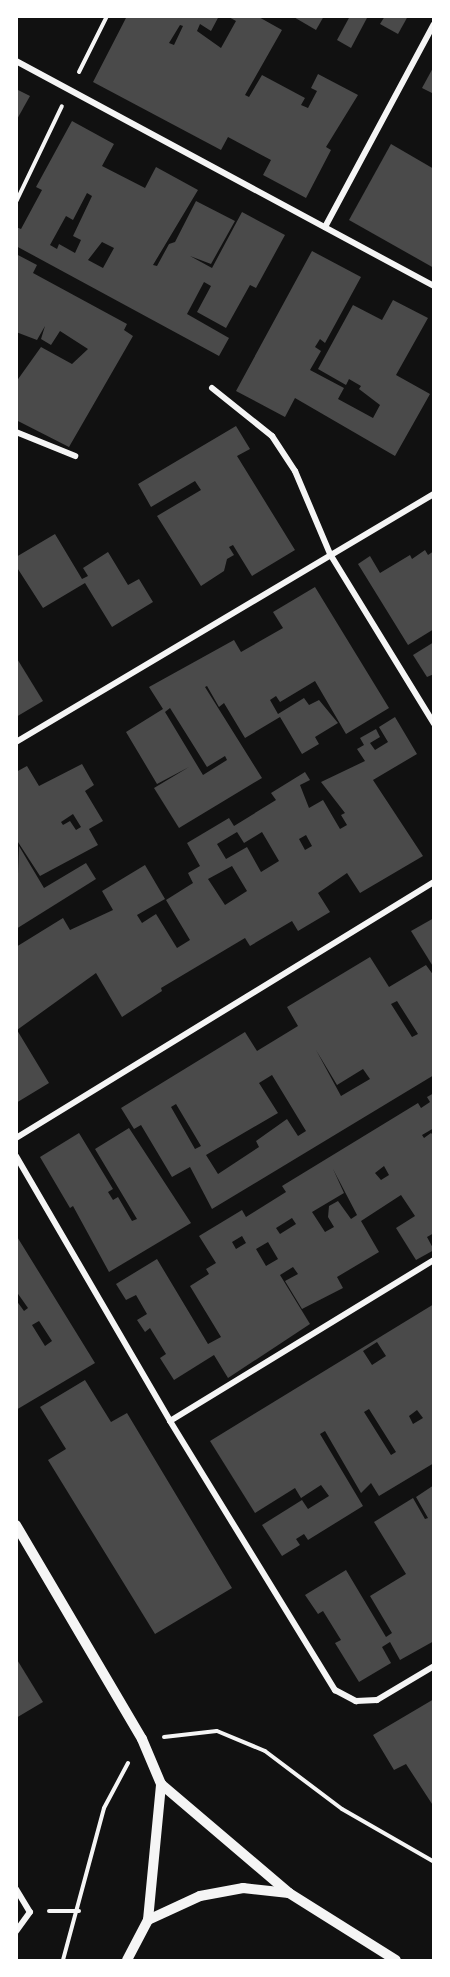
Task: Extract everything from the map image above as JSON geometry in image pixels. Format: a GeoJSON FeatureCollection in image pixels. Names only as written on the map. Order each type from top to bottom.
{"type":"FeatureCollection","features":[{"type":"Feature","properties":{"kind":"street"},"geometry":{"type":"LineString","coordinates":[[325,227],[434,24]]}},
{"type":"Feature","properties":{"kind":"street"},"geometry":{"type":"LineString","coordinates":[[16,61],[434,286]]}},
{"type":"Feature","properties":{"kind":"street"},"geometry":{"type":"LineString","coordinates":[[212,388],[272,436],[295,471],[330,554],[434,724]]}},
{"type":"Feature","properties":{"kind":"street"},"geometry":{"type":"LineString","coordinates":[[16,432],[75,456]]}},
{"type":"Feature","properties":{"kind":"street"},"geometry":{"type":"LineString","coordinates":[[16,742],[434,494]]}},
{"type":"Feature","properties":{"kind":"street"},"geometry":{"type":"LineString","coordinates":[[16,1138],[434,882]]}},
{"type":"Feature","properties":{"kind":"street"},"geometry":{"type":"LineString","coordinates":[[16,1156],[170,1421],[335,1690],[356,1701],[377,1700],[434,1666]]}},
{"type":"Feature","properties":{"kind":"street"},"geometry":{"type":"LineString","coordinates":[[170,1421],[434,1260]]}},
{"type":"Feature","properties":{"kind":"street"},"geometry":{"type":"LineString","coordinates":[[16,1526],[142,1739],[161,1784],[289,1893],[396,1960]]}},
{"type":"Feature","properties":{"kind":"street"},"geometry":{"type":"LineString","coordinates":[[128,1960],[148,1920],[161,1784]]}},
{"type":"Feature","properties":{"kind":"street"},"geometry":{"type":"LineString","coordinates":[[148,1920],[200,1896],[243,1888],[289,1893]]}},
{"type":"Feature","properties":{"kind":"street"},"geometry":{"type":"LineString","coordinates":[[16,1889],[30,1912],[16,1931]]}},
{"type":"Feature","properties":{"kind":"path"},"geometry":{"type":"LineString","coordinates":[[63,1960],[79,1911],[104,1808],[142,1739],[217,1731],[265,1751],[342,1809],[434,1862]]}},
{"type":"Feature","properties":{"kind":"path"},"geometry":{"type":"LineString","coordinates":[[30,1912],[79,1911]]}},
{"type":"Feature","properties":{"kind":"building"},"geometry":{"type":"Polygon","coordinates":[[[127,16],[219,16],[211,31],[200,24],[197,31],[221,48],[236,21],[227,16],[257,16],[282,30],[245,95],[249,97],[262,75],[305,98],[301,105],[308,108],[317,91],[311,88],[318,74],[358,95],[326,147],[331,150],[306,198],[263,175],[271,160],[228,137],[221,150],[93,82],[127,16]],[[180,25],[169,43],[174,45],[183,26],[180,25]]]}},
{"type":"Feature","properties":{"kind":"building"},"geometry":{"type":"Polygon","coordinates":[[[292,16],[324,16],[316,30],[292,16]]]}},
{"type":"Feature","properties":{"kind":"building"},"geometry":{"type":"Polygon","coordinates":[[[350,16],[368,16],[351,48],[337,40],[350,16]]]}},
{"type":"Feature","properties":{"kind":"building"},"geometry":{"type":"Polygon","coordinates":[[[385,16],[408,16],[398,34],[380,24],[385,16]]]}},
{"type":"Feature","properties":{"kind":"building"},"geometry":{"type":"Polygon","coordinates":[[[434,66],[434,94],[422,88],[434,66]]]}},
{"type":"Feature","properties":{"kind":"building"},"geometry":{"type":"Polygon","coordinates":[[[16,89],[30,96],[16,121],[16,89]]]}},
{"type":"Feature","properties":{"kind":"building"},"geometry":{"type":"Polygon","coordinates":[[[72,121],[114,144],[102,166],[145,188],[156,167],[198,190],[153,265],[157,266],[169,244],[175,242],[196,201],[235,221],[211,264],[190,256],[212,268],[242,212],[285,235],[256,288],[250,285],[226,328],[197,312],[211,286],[204,282],[187,314],[229,338],[219,356],[16,246],[16,227],[21,229],[42,190],[36,187],[72,121]],[[87,193],[73,220],[66,216],[50,245],[57,249],[59,244],[75,253],[81,240],[73,236],[92,196],[87,193]],[[102,242],[88,260],[103,268],[114,248],[102,242]]]}},
{"type":"Feature","properties":{"kind":"building"},"geometry":{"type":"Polygon","coordinates":[[[391,144],[434,169],[434,268],[349,220],[391,144]]]}},
{"type":"Feature","properties":{"kind":"building"},"geometry":{"type":"Polygon","coordinates":[[[312,251],[361,277],[325,343],[320,339],[315,347],[321,351],[310,370],[344,388],[338,399],[373,418],[380,405],[359,389],[361,386],[349,379],[346,385],[318,369],[353,305],[382,320],[393,300],[428,318],[396,375],[430,394],[395,456],[295,398],[285,417],[236,391],[312,251]]]}},
{"type":"Feature","properties":{"kind":"building"},"geometry":{"type":"Polygon","coordinates":[[[16,254],[37,265],[33,273],[127,324],[124,330],[133,336],[69,447],[16,420],[16,382],[41,347],[72,364],[88,349],[60,331],[51,345],[41,339],[45,326],[37,340],[16,332],[16,254]]]}},
{"type":"Feature","properties":{"kind":"building"},"geometry":{"type":"Polygon","coordinates":[[[236,426],[250,449],[237,456],[295,550],[252,576],[233,545],[229,547],[234,555],[227,559],[224,571],[201,586],[157,516],[201,490],[195,481],[151,507],[138,484],[236,426]]]}},
{"type":"Feature","properties":{"kind":"building"},"geometry":{"type":"Polygon","coordinates":[[[55,534],[82,579],[88,576],[83,568],[108,552],[128,585],[139,579],[153,602],[112,627],[85,583],[43,608],[16,566],[16,557],[55,534]]]}},
{"type":"Feature","properties":{"kind":"building"},"geometry":{"type":"Polygon","coordinates":[[[425,550],[428,555],[434,551],[434,629],[408,645],[358,564],[370,556],[380,573],[410,555],[412,559],[425,550]]]}},
{"type":"Feature","properties":{"kind":"building"},"geometry":{"type":"Polygon","coordinates":[[[315,587],[389,708],[346,734],[315,681],[280,702],[276,696],[270,700],[278,714],[304,698],[309,705],[319,700],[338,723],[315,737],[319,744],[302,754],[280,717],[245,738],[224,703],[219,707],[207,686],[205,687],[262,778],[179,828],[154,788],[189,767],[157,784],[126,732],[163,709],[149,687],[234,640],[241,652],[283,628],[273,612],[315,587]],[[170,708],[165,712],[203,775],[227,760],[225,756],[207,767],[170,708]]]}},
{"type":"Feature","properties":{"kind":"building"},"geometry":{"type":"Polygon","coordinates":[[[434,642],[434,674],[427,677],[413,655],[434,642]]]}},
{"type":"Feature","properties":{"kind":"building"},"geometry":{"type":"Polygon","coordinates":[[[16,657],[43,701],[16,717],[16,657]]]}},
{"type":"Feature","properties":{"kind":"building"},"geometry":{"type":"Polygon","coordinates":[[[395,717],[417,754],[373,780],[423,856],[360,893],[347,873],[318,893],[330,912],[298,931],[292,921],[250,946],[245,938],[161,988],[162,991],[122,1017],[96,973],[17,1030],[49,1083],[16,1103],[16,947],[63,918],[70,930],[113,910],[102,891],[145,865],[165,899],[137,915],[142,923],[156,914],[177,948],[190,940],[166,900],[193,883],[188,873],[200,866],[187,843],[229,818],[234,826],[276,800],[271,793],[305,772],[310,780],[300,785],[309,808],[323,800],[340,829],[347,825],[341,815],[345,813],[321,782],[365,761],[357,749],[364,745],[360,738],[376,729],[380,737],[370,743],[375,750],[388,742],[379,727],[395,717]],[[237,832],[217,844],[226,859],[247,847],[261,872],[279,861],[262,832],[244,843],[237,832]],[[306,835],[299,839],[305,850],[312,846],[306,835]],[[232,866],[208,879],[225,905],[247,891],[232,866]]]}},
{"type":"Feature","properties":{"kind":"building"},"geometry":{"type":"Polygon","coordinates":[[[82,764],[94,785],[85,791],[103,821],[89,829],[98,845],[40,876],[16,839],[16,772],[27,766],[39,786],[82,764]],[[73,814],[61,822],[63,825],[70,821],[76,830],[81,827],[73,814]]]}},
{"type":"Feature","properties":{"kind":"building"},"geometry":{"type":"Polygon","coordinates":[[[19,846],[44,888],[86,863],[96,879],[16,929],[19,846]]]}},
{"type":"Feature","properties":{"kind":"building"},"geometry":{"type":"Polygon","coordinates":[[[434,918],[434,968],[411,931],[434,918]]]}},
{"type":"Feature","properties":{"kind":"building"},"geometry":{"type":"Polygon","coordinates":[[[370,957],[389,987],[426,965],[434,976],[434,1075],[212,1209],[190,1167],[172,1177],[141,1125],[134,1129],[121,1108],[245,1032],[257,1051],[298,1026],[287,1007],[370,957]],[[397,1001],[391,1004],[412,1037],[418,1034],[397,1001]],[[316,1050],[341,1096],[370,1079],[363,1069],[337,1085],[316,1050]],[[272,1075],[259,1083],[278,1113],[206,1155],[218,1174],[259,1147],[256,1141],[287,1119],[298,1136],[306,1131],[272,1075]],[[176,1104],[171,1107],[195,1149],[201,1146],[176,1104]]]}},
{"type":"Feature","properties":{"kind":"building"},"geometry":{"type":"Polygon","coordinates":[[[434,1093],[434,1128],[422,1135],[424,1138],[431,1133],[434,1136],[434,1233],[427,1237],[434,1250],[416,1260],[396,1228],[415,1216],[401,1195],[361,1221],[379,1252],[337,1277],[343,1288],[302,1309],[285,1281],[298,1274],[293,1267],[280,1275],[310,1324],[228,1378],[214,1355],[174,1380],[160,1358],[166,1354],[150,1328],[145,1332],[137,1320],[147,1314],[136,1295],[126,1300],[116,1284],[157,1259],[208,1344],[221,1337],[190,1286],[209,1274],[206,1269],[216,1263],[199,1236],[242,1210],[246,1217],[286,1192],[282,1186],[418,1103],[421,1108],[430,1102],[427,1097],[434,1093]],[[384,1166],[375,1173],[381,1180],[389,1175],[384,1166]],[[333,1169],[344,1193],[312,1212],[325,1232],[334,1227],[328,1217],[329,1206],[338,1201],[351,1219],[357,1215],[333,1169]],[[292,1218],[276,1228],[280,1234],[296,1224],[292,1218]],[[242,1236],[232,1242],[236,1249],[246,1243],[242,1236]],[[268,1242],[256,1249],[266,1266],[278,1259],[268,1242]]]}},
{"type":"Feature","properties":{"kind":"building"},"geometry":{"type":"Polygon","coordinates":[[[129,1128],[191,1223],[109,1272],[73,1206],[70,1208],[40,1157],[79,1133],[113,1189],[108,1192],[113,1200],[118,1197],[132,1221],[137,1219],[95,1149],[129,1128]]]}},
{"type":"Feature","properties":{"kind":"building"},"geometry":{"type":"Polygon","coordinates":[[[16,1235],[95,1363],[16,1410],[16,1300],[24,1311],[28,1308],[16,1291],[16,1235]],[[39,1321],[32,1325],[45,1346],[52,1341],[39,1321]]]}},
{"type":"Feature","properties":{"kind":"building"},"geometry":{"type":"Polygon","coordinates":[[[434,1304],[434,1463],[379,1496],[371,1483],[361,1493],[325,1431],[320,1434],[363,1506],[308,1540],[304,1534],[296,1539],[300,1545],[282,1556],[262,1525],[302,1500],[308,1509],[329,1496],[321,1485],[301,1498],[295,1488],[255,1513],[210,1441],[434,1304]],[[377,1342],[363,1351],[372,1365],[386,1356],[377,1342]],[[369,1409],[364,1412],[391,1455],[396,1452],[369,1409]],[[417,1410],[409,1416],[413,1424],[423,1418],[417,1410]]]}},
{"type":"Feature","properties":{"kind":"building"},"geometry":{"type":"Polygon","coordinates":[[[85,1380],[111,1422],[127,1413],[232,1588],[155,1634],[48,1460],[66,1449],[40,1407],[85,1380]]]}},
{"type":"Feature","properties":{"kind":"building"},"geometry":{"type":"Polygon","coordinates":[[[434,1485],[434,1641],[400,1660],[390,1642],[382,1647],[391,1663],[359,1682],[335,1643],[341,1640],[323,1611],[318,1614],[305,1595],[346,1570],[386,1637],[392,1633],[370,1596],[406,1574],[374,1522],[413,1498],[425,1519],[428,1518],[416,1497],[434,1485]]]}},
{"type":"Feature","properties":{"kind":"building"},"geometry":{"type":"Polygon","coordinates":[[[16,1658],[43,1702],[16,1718],[16,1658]]]}},
{"type":"Feature","properties":{"kind":"building"},"geometry":{"type":"Polygon","coordinates":[[[434,1699],[434,1807],[406,1764],[394,1770],[373,1735],[434,1699]]]}}]}
